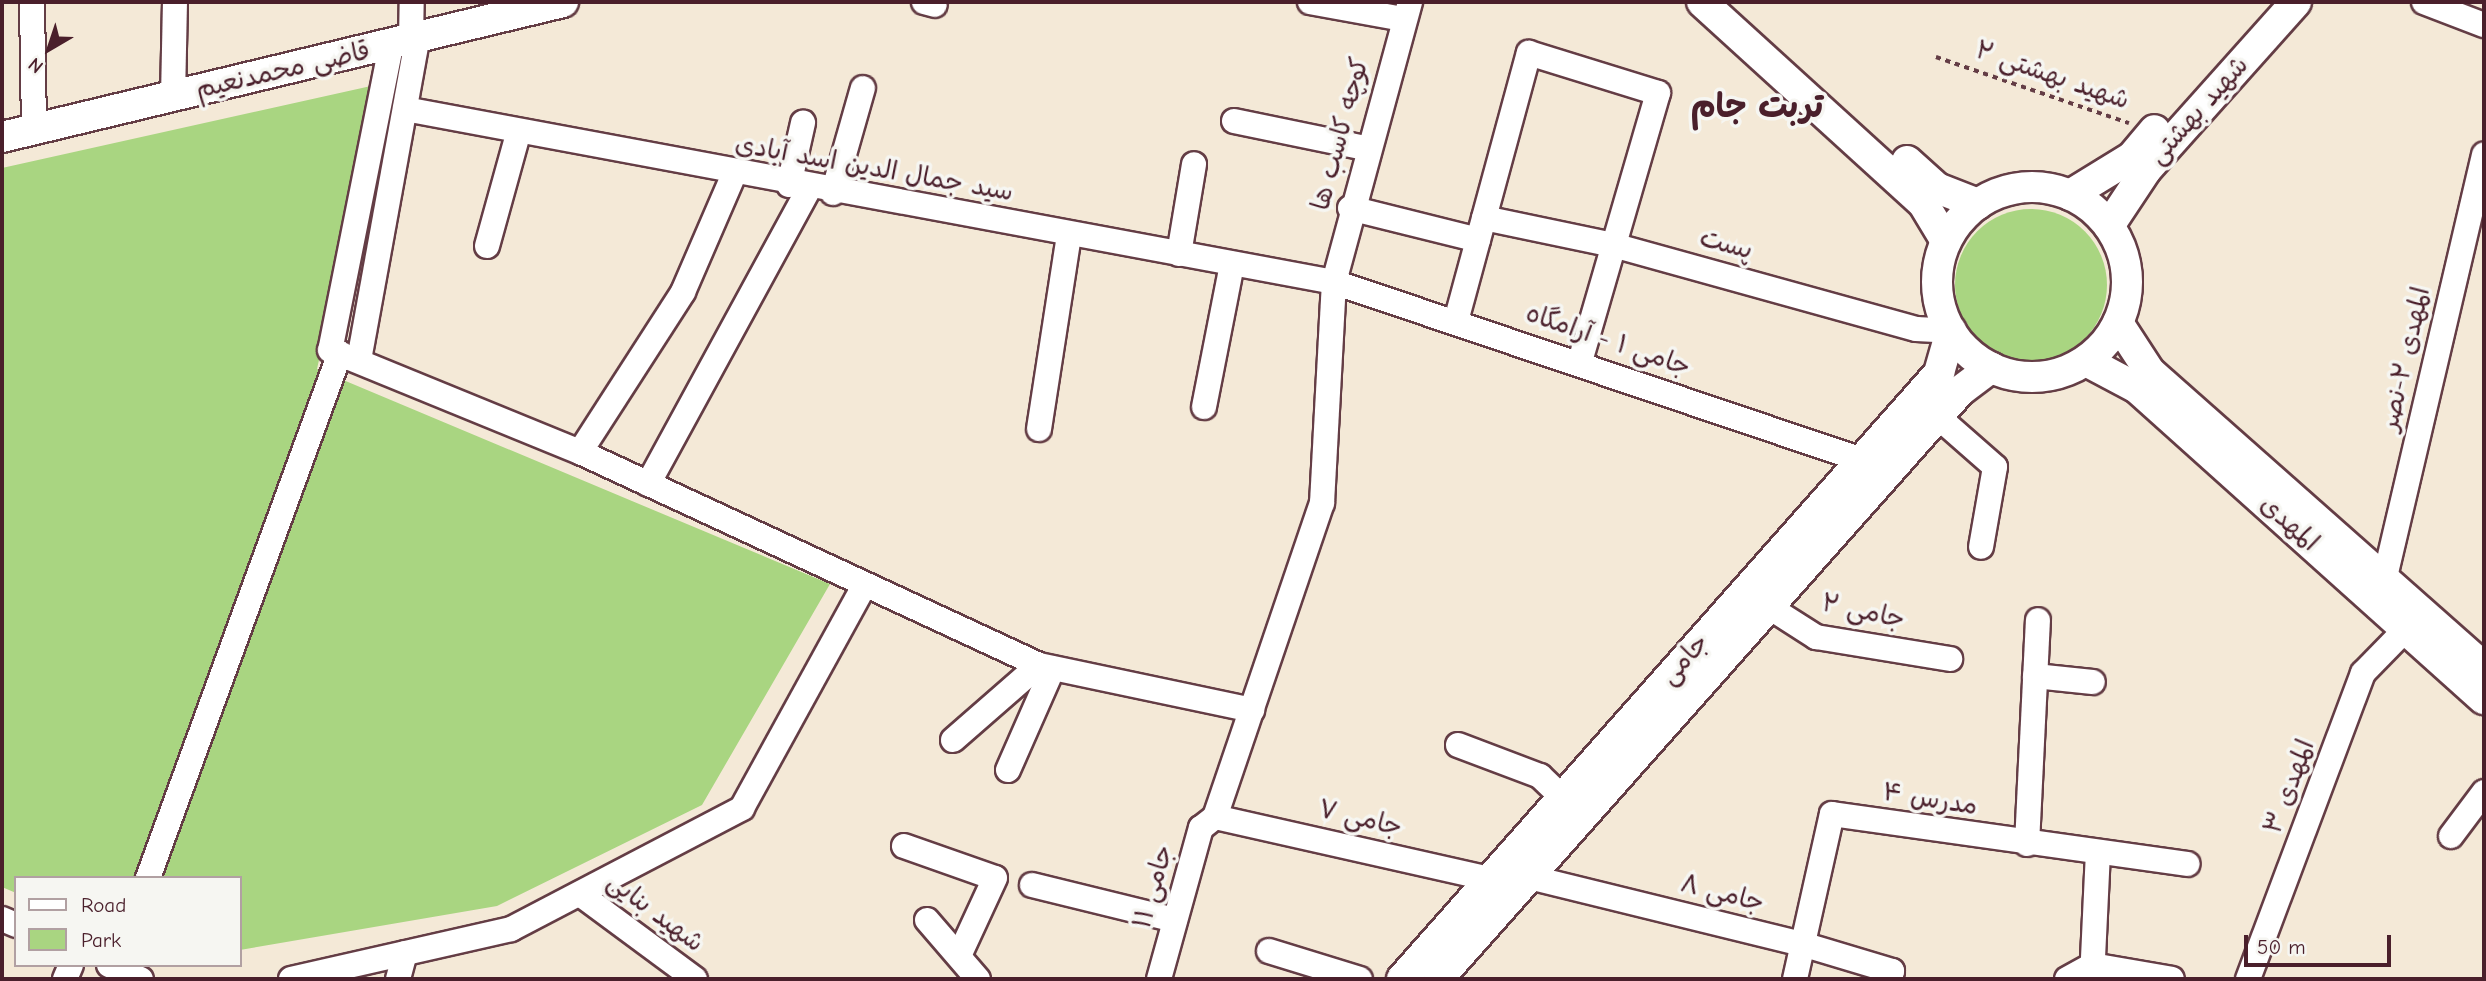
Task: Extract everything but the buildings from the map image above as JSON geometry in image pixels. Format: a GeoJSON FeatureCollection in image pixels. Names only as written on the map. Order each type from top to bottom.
{"type":"FeatureCollection","features":[{"type":"Feature","properties":{"kind":"main road","name":"قاضی محمدنعیم"},"geometry":{"type":"LineString","coordinates":[[2,137],[406,42],[515,8],[563,2]]}},
{"type":"Feature","properties":{"kind":"main road"},"geometry":{"type":"LineString","coordinates":[[1702,2],[1923,203],[1946,241]]}},
{"type":"Feature","properties":{"kind":"main road"},"geometry":{"type":"LineString","coordinates":[[1733,2],[1937,188],[1978,204]]}},
{"type":"Feature","properties":{"kind":"main road","name":"شهید بهشتی"},"geometry":{"type":"LineString","coordinates":[[2070,195],[2132,157],[2269,2]]}},
{"type":"Feature","properties":{"kind":"main road","name":"شهید بهشتی"},"geometry":{"type":"LineString","coordinates":[[2109,226],[2146,170],[2296,2]]}},
{"type":"Feature","properties":{"kind":"main road"},"geometry":{"type":"LineString","coordinates":[[2023,188],[2070,195],[2109,226],[2127,274],[2118,323],[2086,361],[2040,377],[1991,368],[1951,331],[1937,287],[1946,241],[1978,204],[2023,188]]}},
{"type":"Feature","properties":{"kind":"main road","name":"المهدی"},"geometry":{"type":"LineString","coordinates":[[2118,323],[2150,372],[2482,661]]}},
{"type":"Feature","properties":{"kind":"main road","name":"جامی"},"geometry":{"type":"LineString","coordinates":[[1402,979],[1939,373],[1951,331]]}},
{"type":"Feature","properties":{"kind":"main road","name":"المهدی"},"geometry":{"type":"LineString","coordinates":[[2086,361],[2137,388],[2484,699]]}},
{"type":"Feature","properties":{"kind":"main road","name":"جامی"},"geometry":{"type":"LineString","coordinates":[[1438,979],[1937,416],[1991,368]]}},
{"type":"Feature","properties":{"kind":"street"},"geometry":{"type":"LineString","coordinates":[[32,2],[34,130]]}},
{"type":"Feature","properties":{"kind":"street"},"geometry":{"type":"LineString","coordinates":[[173,97],[175,2]]}},
{"type":"Feature","properties":{"kind":"street"},"geometry":{"type":"LineString","coordinates":[[343,354],[412,2]]}},
{"type":"Feature","properties":{"kind":"street"},"geometry":{"type":"LineString","coordinates":[[1310,2],[1406,10]]}},
{"type":"Feature","properties":{"kind":"street"},"geometry":{"type":"LineString","coordinates":[[2424,2],[2484,25]]}},
{"type":"Feature","properties":{"kind":"street","name":"کوچه کاسب ها"},"geometry":{"type":"LineString","coordinates":[[1252,710],[1322,503],[1334,282],[1350,208],[1406,10]]}},
{"type":"Feature","properties":{"kind":"street"},"geometry":{"type":"LineString","coordinates":[[149,876],[343,354],[405,109],[406,42]]}},
{"type":"Feature","properties":{"kind":"street"},"geometry":{"type":"LineString","coordinates":[[1455,321],[1529,53],[1658,93],[1580,362]]}},
{"type":"Feature","properties":{"kind":"street"},"geometry":{"type":"LineString","coordinates":[[833,193],[863,88]]}},
{"type":"Feature","properties":{"kind":"street","name":"سید جمال الدین اسد آبادی"},"geometry":{"type":"LineString","coordinates":[[405,109],[799,187],[1334,282]]}},
{"type":"Feature","properties":{"kind":"street"},"geometry":{"type":"LineString","coordinates":[[1234,121],[1366,148]]}},
{"type":"Feature","properties":{"kind":"street"},"geometry":{"type":"LineString","coordinates":[[648,484],[799,187],[803,123]]}},
{"type":"Feature","properties":{"kind":"street"},"geometry":{"type":"LineString","coordinates":[[487,246],[519,131]]}},
{"type":"Feature","properties":{"kind":"street","name":"المهدی ۲-نصر"},"geometry":{"type":"LineString","coordinates":[[2385,577],[2484,155]]}},
{"type":"Feature","properties":{"kind":"street"},"geometry":{"type":"LineString","coordinates":[[1179,254],[1194,164]]}},
{"type":"Feature","properties":{"kind":"street"},"geometry":{"type":"LineString","coordinates":[[580,452],[683,292],[734,174]]}},
{"type":"Feature","properties":{"kind":"street","name":"پست"},"geometry":{"type":"LineString","coordinates":[[1350,208],[1481,229],[1613,245],[1916,329],[1951,331]]}},
{"type":"Feature","properties":{"kind":"street"},"geometry":{"type":"LineString","coordinates":[[1039,429],[1069,235]]}},
{"type":"Feature","properties":{"kind":"street"},"geometry":{"type":"LineString","coordinates":[[1204,407],[1231,264]]}},
{"type":"Feature","properties":{"kind":"street","name":"جامی ۱ - آرامگاه"},"geometry":{"type":"LineString","coordinates":[[1334,282],[1580,362],[1862,460]]}},
{"type":"Feature","properties":{"kind":"street"},"geometry":{"type":"LineString","coordinates":[[343,354],[580,452],[864,586],[1046,666],[1252,710]]}},
{"type":"Feature","properties":{"kind":"street"},"geometry":{"type":"LineString","coordinates":[[1937,416],[1995,467],[1981,547]]}},
{"type":"Feature","properties":{"kind":"street"},"geometry":{"type":"LineString","coordinates":[[291,979],[512,929],[742,807],[864,586]]}},
{"type":"Feature","properties":{"kind":"street","name":"جامی ۲"},"geometry":{"type":"LineString","coordinates":[[1769,607],[1816,637],[1950,659]]}},
{"type":"Feature","properties":{"kind":"street"},"geometry":{"type":"LineString","coordinates":[[2027,844],[2038,620]]}},
{"type":"Feature","properties":{"kind":"street","name":"المهدی ۳"},"geometry":{"type":"LineString","coordinates":[[2248,979],[2363,673],[2406,629]]}},
{"type":"Feature","properties":{"kind":"street"},"geometry":{"type":"LineString","coordinates":[[953,740],[1046,666]]}},
{"type":"Feature","properties":{"kind":"street"},"geometry":{"type":"LineString","coordinates":[[1008,769],[1046,666]]}},
{"type":"Feature","properties":{"kind":"street"},"geometry":{"type":"LineString","coordinates":[[2035,676],[2093,682]]}},
{"type":"Feature","properties":{"kind":"street","name":"جامی ۱۱"},"geometry":{"type":"LineString","coordinates":[[1158,979],[1201,828],[1216,817],[1252,710]]}},
{"type":"Feature","properties":{"kind":"street"},"geometry":{"type":"LineString","coordinates":[[1458,745],[1540,776],[1563,798]]}},
{"type":"Feature","properties":{"kind":"street"},"geometry":{"type":"LineString","coordinates":[[2451,836],[2484,792]]}},
{"type":"Feature","properties":{"kind":"street","name":"مدرس ۴"},"geometry":{"type":"LineString","coordinates":[[1795,979],[1832,814],[2027,844],[2188,863]]}},
{"type":"Feature","properties":{"kind":"street","name":"جامی ۷"},"geometry":{"type":"LineString","coordinates":[[1216,817],[1492,878]]}},
{"type":"Feature","properties":{"kind":"street"},"geometry":{"type":"LineString","coordinates":[[904,846],[995,878],[959,956]]}},
{"type":"Feature","properties":{"kind":"street"},"geometry":{"type":"LineString","coordinates":[[2092,972],[2098,852]]}},
{"type":"Feature","properties":{"kind":"street","name":"جامی ۸"},"geometry":{"type":"LineString","coordinates":[[1529,877],[1802,944],[1892,971],[1890,979]]}},
{"type":"Feature","properties":{"kind":"street"},"geometry":{"type":"LineString","coordinates":[[1032,885],[1175,920]]}},
{"type":"Feature","properties":{"kind":"street","name":"شهید بنایی"},"geometry":{"type":"LineString","coordinates":[[580,894],[688,977]]}},
{"type":"Feature","properties":{"kind":"street"},"geometry":{"type":"LineString","coordinates":[[927,920],[978,979]]}},
{"type":"Feature","properties":{"kind":"street"},"geometry":{"type":"LineString","coordinates":[[1269,951],[1360,979]]}},
{"type":"Feature","properties":{"kind":"street"},"geometry":{"type":"LineString","coordinates":[[398,979],[405,953]]}},
{"type":"Feature","properties":{"kind":"street"},"geometry":{"type":"LineString","coordinates":[[114,967],[141,979]]}},
{"type":"Feature","properties":{"kind":"street"},"geometry":{"type":"LineString","coordinates":[[2067,979],[2092,972],[2172,979]]}},
{"type":"Feature","properties":{"kind":"path","name":"شهید بهشتی ۲"},"geometry":{"type":"LineString","coordinates":[[1936,57],[2154,132]]}},
{"type":"Feature","properties":{"kind":"green space"},"geometry":{"type":"Polygon","coordinates":[[[380,84],[317,369],[830,584],[702,805],[497,906],[242,950],[242,876],[14,876],[14,892],[2,887],[2,168],[380,84]]]}},
{"type":"Feature","properties":{"kind":"green space"},"geometry":{"type":"Polygon","coordinates":[[[2031,209],[2060,215],[2085,231],[2101,256],[2107,285],[2101,314],[2085,339],[2060,355],[2031,361],[2002,355],[1977,339],[1961,314],[1955,285],[1961,256],[1977,231],[2002,215],[2031,209]]]}},
{"type":"Feature","properties":{"kind":"district","name":"تربت جام"},"geometry":{"type":"Point","coordinates":[1757,107]}}]}
